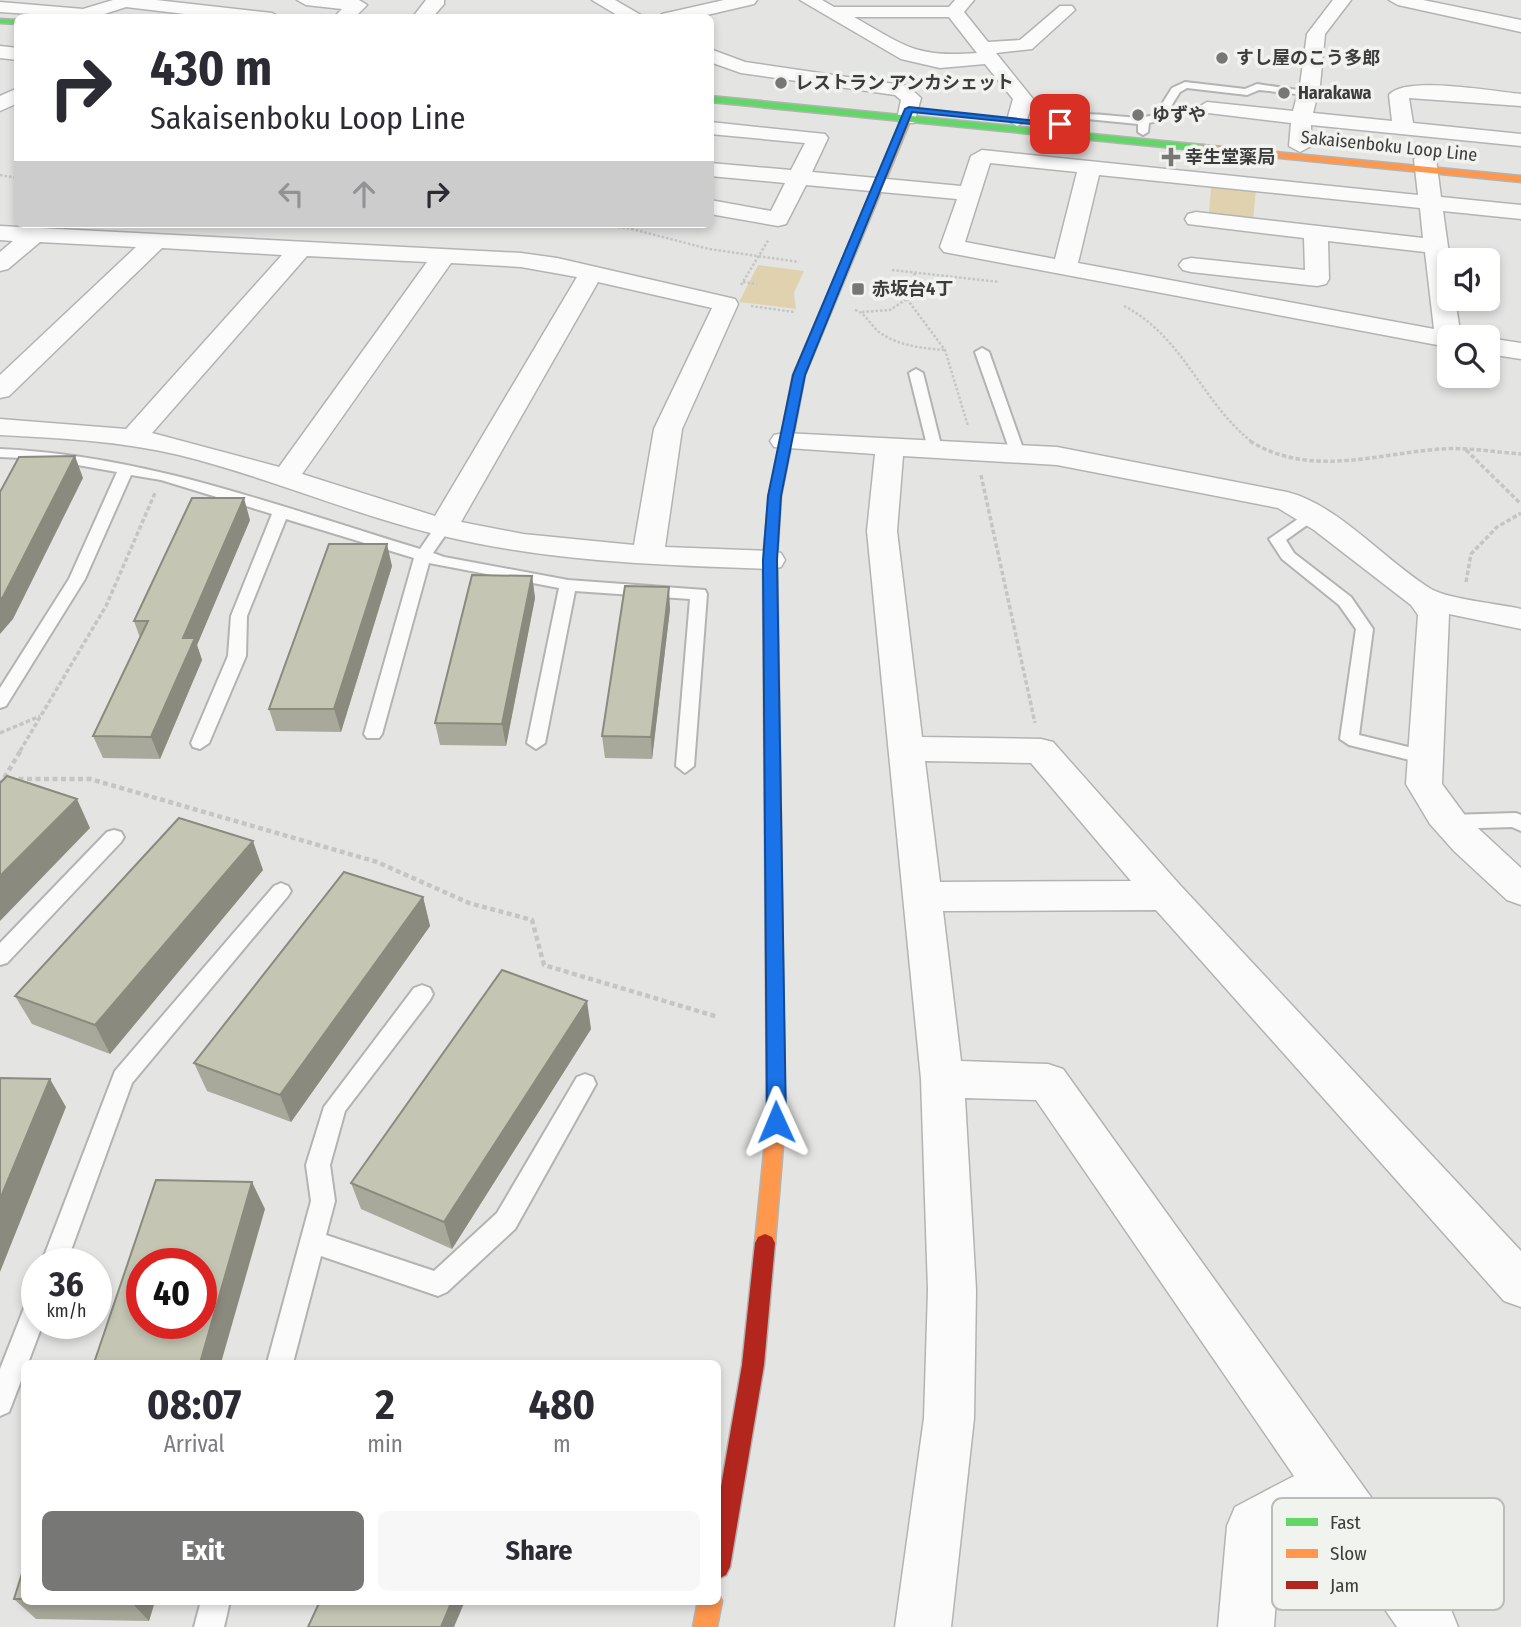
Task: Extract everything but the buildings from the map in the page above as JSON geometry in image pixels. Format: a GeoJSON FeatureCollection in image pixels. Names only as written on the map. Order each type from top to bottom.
{"type":"FeatureCollection","features":[{"type":"Feature","properties":{"kind":"main road","name":"Sakaisenboku Loop Line"},"geometry":{"type":"LineString","coordinates":[[714,90],[908,114],[1143,127],[1300,146],[1521,178]]}},
{"type":"Feature","properties":{"kind":"main road","name":"Sakaisenboku Loop Line"},"geometry":{"type":"LineString","coordinates":[[714,99],[908,114],[1426,164],[1521,168]]}},
{"type":"Feature","properties":{"kind":"main road"},"geometry":{"type":"LineString","coordinates":[[721,1550],[753,1365],[776,1122],[770,560],[775,496],[799,375],[908,114]]}},
{"type":"Feature","properties":{"kind":"main road"},"geometry":{"type":"LineString","coordinates":[[705,1627],[709,1605]]}},
{"type":"Feature","properties":{"kind":"street"},"geometry":{"type":"LineString","coordinates":[[306,0],[360,2]]}},
{"type":"Feature","properties":{"kind":"street"},"geometry":{"type":"LineString","coordinates":[[425,14],[435,4],[435,0]]}},
{"type":"Feature","properties":{"kind":"street"},"geometry":{"type":"LineString","coordinates":[[601,0],[629,14]]}},
{"type":"Feature","properties":{"kind":"street"},"geometry":{"type":"LineString","coordinates":[[686,14],[748,0]]}},
{"type":"Feature","properties":{"kind":"street"},"geometry":{"type":"LineString","coordinates":[[809,0],[908,55],[940,62],[1025,46],[1072,12],[1046,3]]}},
{"type":"Feature","properties":{"kind":"street"},"geometry":{"type":"LineString","coordinates":[[1300,146],[1301,120],[1316,34],[1342,0]]}},
{"type":"Feature","properties":{"kind":"street"},"geometry":{"type":"LineString","coordinates":[[1398,0],[1521,26]]}},
{"type":"Feature","properties":{"kind":"street"},"geometry":{"type":"LineString","coordinates":[[0,7],[85,14],[127,1],[238,14]]}},
{"type":"Feature","properties":{"kind":"street"},"geometry":{"type":"LineString","coordinates":[[346,14],[360,2]]}},
{"type":"Feature","properties":{"kind":"street"},"geometry":{"type":"LineString","coordinates":[[831,12],[960,6],[989,53],[1023,99],[1017,120]]}},
{"type":"Feature","properties":{"kind":"street"},"geometry":{"type":"LineString","coordinates":[[714,57],[741,67],[901,90],[911,98],[908,114]]}},
{"type":"Feature","properties":{"kind":"street"},"geometry":{"type":"LineString","coordinates":[[1404,129],[1399,95],[1412,90],[1521,100]]}},
{"type":"Feature","properties":{"kind":"street"},"geometry":{"type":"LineString","coordinates":[[1207,108],[1301,120],[1521,140]]}},
{"type":"Feature","properties":{"kind":"street"},"geometry":{"type":"LineString","coordinates":[[714,128],[818,138],[778,219],[714,208]]}},
{"type":"Feature","properties":{"kind":"street"},"geometry":{"type":"LineString","coordinates":[[1437,337],[952,247],[982,156],[1521,212]]}},
{"type":"Feature","properties":{"kind":"street"},"geometry":{"type":"LineString","coordinates":[[1426,164],[1447,325]]}},
{"type":"Feature","properties":{"kind":"street"},"geometry":{"type":"LineString","coordinates":[[714,169],[971,194]]}},
{"type":"Feature","properties":{"kind":"street"},"geometry":{"type":"LineString","coordinates":[[1065,268],[1088,169]]}},
{"type":"Feature","properties":{"kind":"street"},"geometry":{"type":"LineString","coordinates":[[1189,290],[1200,179]]}},
{"type":"Feature","properties":{"kind":"street"},"geometry":{"type":"LineString","coordinates":[[1196,219],[1435,246]]}},
{"type":"Feature","properties":{"kind":"street"},"geometry":{"type":"LineString","coordinates":[[0,233],[520,260],[591,273],[726,304],[668,429],[648,555]]}},
{"type":"Feature","properties":{"kind":"street"},"geometry":{"type":"LineString","coordinates":[[1191,265],[1317,279],[1315,233]]}},
{"type":"Feature","properties":{"kind":"street"},"geometry":{"type":"LineString","coordinates":[[0,264],[34,235]]}},
{"type":"Feature","properties":{"kind":"street"},"geometry":{"type":"LineString","coordinates":[[0,390],[156,241]]}},
{"type":"Feature","properties":{"kind":"street"},"geometry":{"type":"LineString","coordinates":[[133,438],[300,249]]}},
{"type":"Feature","properties":{"kind":"street"},"geometry":{"type":"LineString","coordinates":[[286,477],[444,256]]}},
{"type":"Feature","properties":{"kind":"street"},"geometry":{"type":"LineString","coordinates":[[443,527],[591,273]]}},
{"type":"Feature","properties":{"kind":"street"},"geometry":{"type":"LineString","coordinates":[[1500,347],[1521,351]]}},
{"type":"Feature","properties":{"kind":"street"},"geometry":{"type":"LineString","coordinates":[[0,427],[133,438],[183,448],[286,477],[443,527],[519,543],[648,555],[770,560]]}},
{"type":"Feature","properties":{"kind":"street"},"geometry":{"type":"LineString","coordinates":[[784,441],[1057,456],[1287,501],[1311,515],[1423,598],[1434,614],[1424,784],[1434,805],[1448,821],[1521,890]]}},
{"type":"Feature","properties":{"kind":"street"},"geometry":{"type":"LineString","coordinates":[[890,446],[882,530],[942,1079],[952,1290],[949,1418],[923,1627]]}},
{"type":"Feature","properties":{"kind":"street"},"geometry":{"type":"LineString","coordinates":[[1423,598],[1517,621]]}},
{"type":"Feature","properties":{"kind":"street"},"geometry":{"type":"LineString","coordinates":[[907,748],[1041,751],[1166,895],[1521,1286]]}},
{"type":"Feature","properties":{"kind":"street"},"geometry":{"type":"LineString","coordinates":[[923,897],[1166,895]]}},
{"type":"Feature","properties":{"kind":"street"},"geometry":{"type":"LineString","coordinates":[[942,1079],[1048,1082],[1339,1498]]}},
{"type":"Feature","properties":{"kind":"street"},"geometry":{"type":"LineString","coordinates":[[1306,1498],[1330,1485]]}},
{"type":"Feature","properties":{"kind":"street"},"geometry":{"type":"LineString","coordinates":[[1246,1627],[1254,1526],[1272,1516]]}},
{"type":"Feature","properties":{"kind":"street"},"geometry":{"type":"LineString","coordinates":[[1418,1610],[1430,1627]]}},
{"type":"Feature","properties":{"kind":"lane"},"geometry":{"type":"LineString","coordinates":[[1143,127],[1159,117],[1176,90],[1185,85],[1247,92],[1257,86],[1307,92]]}},
{"type":"Feature","properties":{"kind":"lane"},"geometry":{"type":"LineString","coordinates":[[982,352],[1018,454]]}},
{"type":"Feature","properties":{"kind":"lane"},"geometry":{"type":"LineString","coordinates":[[916,373],[935,449]]}},
{"type":"Feature","properties":{"kind":"lane"},"geometry":{"type":"LineString","coordinates":[[0,453],[44,455],[127,468],[423,556],[568,585],[699,594],[685,766]]}},
{"type":"Feature","properties":{"kind":"lane"},"geometry":{"type":"LineString","coordinates":[[0,702],[77,579],[127,468]]}},
{"type":"Feature","properties":{"kind":"lane"},"geometry":{"type":"LineString","coordinates":[[200,743],[237,656],[239,616],[281,512]]}},
{"type":"Feature","properties":{"kind":"lane"},"geometry":{"type":"LineString","coordinates":[[1311,515],[1277,539],[1288,556],[1345,601],[1365,629],[1349,739],[1426,758]]}},
{"type":"Feature","properties":{"kind":"lane"},"geometry":{"type":"LineString","coordinates":[[373,734],[423,556],[443,527]]}},
{"type":"Feature","properties":{"kind":"lane"},"geometry":{"type":"LineString","coordinates":[[536,743],[568,585]]}},
{"type":"Feature","properties":{"kind":"lane"},"geometry":{"type":"LineString","coordinates":[[1448,821],[1516,820],[1521,824]]}},
{"type":"Feature","properties":{"kind":"lane"},"geometry":{"type":"LineString","coordinates":[[0,957],[114,837]]}},
{"type":"Feature","properties":{"kind":"lane"},"geometry":{"type":"LineString","coordinates":[[59,1248],[123,1078],[281,891]]}},
{"type":"Feature","properties":{"kind":"lane"},"geometry":{"type":"LineString","coordinates":[[281,1360],[323,1201],[318,1165],[335,1108],[422,994]]}},
{"type":"Feature","properties":{"kind":"lane"},"geometry":{"type":"LineString","coordinates":[[312,1242],[438,1284],[506,1221],[585,1084]]}},
{"type":"Feature","properties":{"kind":"lane"},"geometry":{"type":"LineString","coordinates":[[0,1403],[24,1339]]}},
{"type":"Feature","properties":{"kind":"lane"},"geometry":{"type":"LineString","coordinates":[[209,1627],[215,1605]]}},
{"type":"Feature","properties":{"kind":"path"},"geometry":{"type":"LineString","coordinates":[[628,228],[709,249],[799,262]]}},
{"type":"Feature","properties":{"kind":"path"},"geometry":{"type":"LineString","coordinates":[[892,270],[1007,283]]}},
{"type":"Feature","properties":{"kind":"path"},"geometry":{"type":"LineString","coordinates":[[852,310],[890,310],[907,299],[915,273]]}},
{"type":"Feature","properties":{"kind":"path"},"geometry":{"type":"LineString","coordinates":[[743,282],[757,284]]}},
{"type":"Feature","properties":{"kind":"path"},"geometry":{"type":"LineString","coordinates":[[907,299],[945,350],[975,451],[1041,751]]}},
{"type":"Feature","properties":{"kind":"path"},"geometry":{"type":"LineString","coordinates":[[771,309],[774,303]]}},
{"type":"Feature","properties":{"kind":"path"},"geometry":{"type":"LineString","coordinates":[[726,304],[802,313]]}},
{"type":"Feature","properties":{"kind":"path"},"geometry":{"type":"LineString","coordinates":[[1121,305],[1141,313],[1164,330],[1227,421],[1244,437],[1278,455],[1313,462],[1357,463],[1438,449],[1521,454]]}},
{"type":"Feature","properties":{"kind":"path"},"geometry":{"type":"LineString","coordinates":[[862,312],[871,325],[896,342],[945,350]]}},
{"type":"Feature","properties":{"kind":"path"},"geometry":{"type":"LineString","coordinates":[[1465,449],[1521,504]]}},
{"type":"Feature","properties":{"kind":"path"},"geometry":{"type":"LineString","coordinates":[[0,785],[6,779],[106,606],[163,477]]}},
{"type":"Feature","properties":{"kind":"path"},"geometry":{"type":"LineString","coordinates":[[1462,606],[1471,554],[1497,527],[1521,513]]}},
{"type":"Feature","properties":{"kind":"path"},"geometry":{"type":"LineString","coordinates":[[0,733],[41,716]]}},
{"type":"Feature","properties":{"kind":"path"},"geometry":{"type":"LineString","coordinates":[[6,779],[90,779],[377,862],[469,903],[532,920],[544,965],[719,1017]]}},
{"type":"Feature","properties":{"kind":"shaded area"},"geometry":{"type":"Polygon","coordinates":[[[1211,188],[1256,189],[1253,221],[1209,212],[1211,188]]]}},
{"type":"Feature","properties":{"kind":"shaded area"},"geometry":{"type":"Polygon","coordinates":[[[758,265],[804,271],[794,293],[796,309],[739,302],[758,265]]]}},
{"type":"Feature","properties":{"kind":"traffic: fast"},"geometry":{"type":"LineString","coordinates":[[0,21],[14,22]]}},
{"type":"Feature","properties":{"kind":"traffic: fast"},"geometry":{"type":"LineString","coordinates":[[714,99],[1203,148]]}},
{"type":"Feature","properties":{"kind":"traffic: fast"},"geometry":{"type":"LineString","coordinates":[[773,832],[770,560],[775,496],[789,427]]}},
{"type":"Feature","properties":{"kind":"traffic: slow"},"geometry":{"type":"LineString","coordinates":[[789,427],[799,375],[907,119]]}},
{"type":"Feature","properties":{"kind":"traffic: slow"},"geometry":{"type":"LineString","coordinates":[[1203,148],[1521,179]]}},
{"type":"Feature","properties":{"kind":"traffic: slow"},"geometry":{"type":"LineString","coordinates":[[765,1243],[776,1122],[773,832]]}},
{"type":"Feature","properties":{"kind":"traffic: slow"},"geometry":{"type":"LineString","coordinates":[[705,1627],[709,1605]]}},
{"type":"Feature","properties":{"kind":"traffic: jam"},"geometry":{"type":"LineString","coordinates":[[721,1550],[753,1365],[765,1243]]}},
{"type":"Feature","properties":{"kind":"place","name":"すし屋のこう多郎"},"geometry":{"type":"Point","coordinates":[1222,58]}},
{"type":"Feature","properties":{"kind":"place","name":"レストラン アンカシェット"},"geometry":{"type":"Point","coordinates":[781,83]}},
{"type":"Feature","properties":{"kind":"place","name":"Harakawa"},"geometry":{"type":"Point","coordinates":[1284,93]}},
{"type":"Feature","properties":{"kind":"place","name":"ゆずや"},"geometry":{"type":"Point","coordinates":[1138,115]}},
{"type":"Feature","properties":{"kind":"place","name":"幸生堂薬局"},"geometry":{"type":"Point","coordinates":[1171,157]}},
{"type":"Feature","properties":{"kind":"place","name":"赤坂台4丁"},"geometry":{"type":"Point","coordinates":[858,289]}},
{"type":"Feature","properties":{"kind":"route"},"geometry":{"type":"LineString","coordinates":[[776,1122],[770,560],[775,496],[799,375],[909,109],[1060,124]]}}]}
